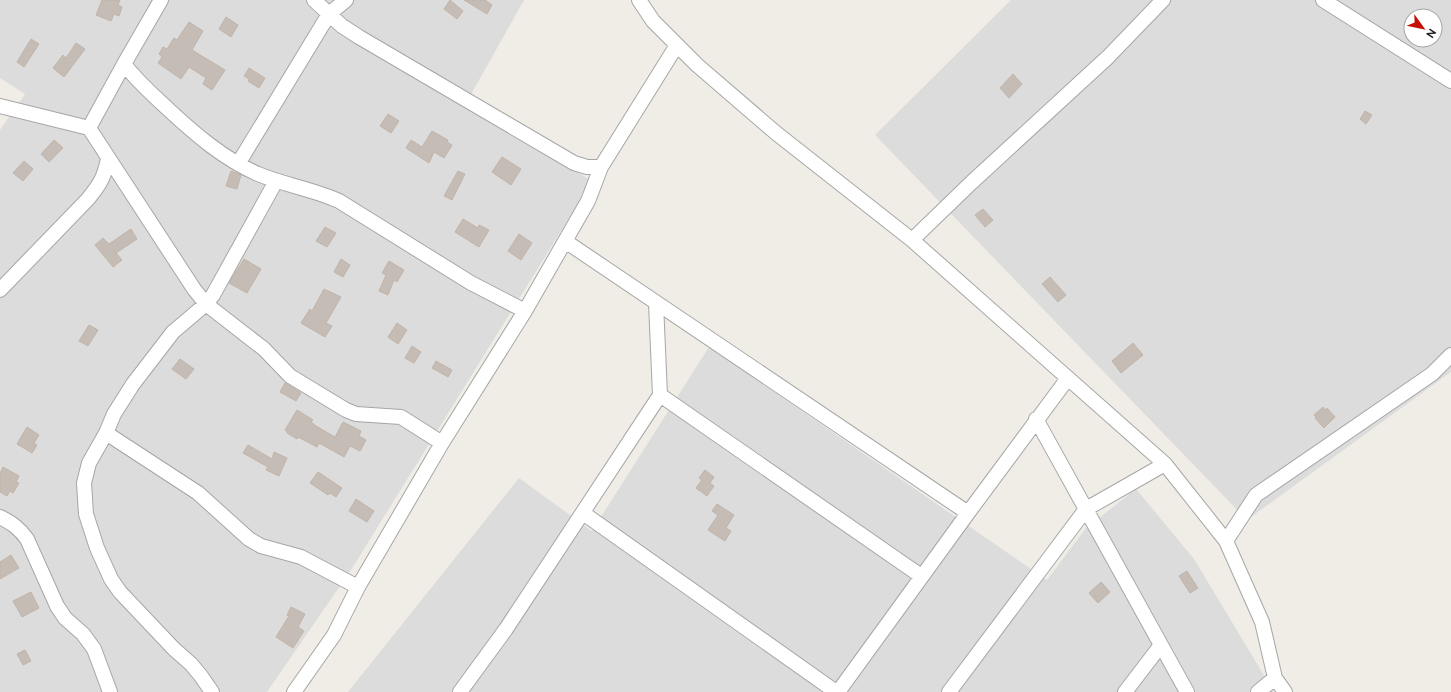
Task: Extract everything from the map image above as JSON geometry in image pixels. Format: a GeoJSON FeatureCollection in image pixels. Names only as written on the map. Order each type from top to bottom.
{"type":"FeatureCollection","features":[{"type":"Feature","properties":{"kind":"street"},"geometry":{"type":"LineString","coordinates":[[89,128],[161,0]]}},
{"type":"Feature","properties":{"kind":"street"},"geometry":{"type":"LineString","coordinates":[[314,0],[342,26],[359,37],[574,163],[587,167],[601,167]]}},
{"type":"Feature","properties":{"kind":"street"},"geometry":{"type":"LineString","coordinates":[[238,164],[328,14],[346,0]]}},
{"type":"Feature","properties":{"kind":"street"},"geometry":{"type":"LineString","coordinates":[[639,0],[653,21],[697,65],[776,133],[912,240],[1165,464],[1226,541],[1262,622],[1275,678],[1285,692]]}},
{"type":"Feature","properties":{"kind":"street"},"geometry":{"type":"LineString","coordinates":[[912,240],[972,182],[1108,57],[1163,0]]}},
{"type":"Feature","properties":{"kind":"street"},"geometry":{"type":"LineString","coordinates":[[1323,0],[1451,81]]}},
{"type":"Feature","properties":{"kind":"street"},"geometry":{"type":"LineString","coordinates":[[294,692],[334,635],[358,587],[442,443],[525,311],[588,201],[601,167],[677,45]]}},
{"type":"Feature","properties":{"kind":"street"},"geometry":{"type":"LineString","coordinates":[[124,64],[137,81],[188,128],[205,142],[238,164],[257,174],[276,181],[330,197],[471,284],[525,311]]}},
{"type":"Feature","properties":{"kind":"street"},"geometry":{"type":"LineString","coordinates":[[0,106],[89,128],[194,289],[206,304],[264,349],[290,376],[346,410],[362,415],[401,417],[442,443]]}},
{"type":"Feature","properties":{"kind":"street"},"geometry":{"type":"LineString","coordinates":[[0,290],[88,199],[105,175],[108,159]]}},
{"type":"Feature","properties":{"kind":"street"},"geometry":{"type":"LineString","coordinates":[[212,692],[191,664],[120,592],[111,579],[97,548],[86,514],[84,483],[89,463],[106,433],[114,414],[133,384],[173,332],[206,304],[213,295],[276,181]]}},
{"type":"Feature","properties":{"kind":"street"},"geometry":{"type":"LineString","coordinates":[[565,241],[968,512]]}},
{"type":"Feature","properties":{"kind":"street"},"geometry":{"type":"LineString","coordinates":[[460,692],[506,629],[584,513],[660,395],[656,303]]}},
{"type":"Feature","properties":{"kind":"street"},"geometry":{"type":"LineString","coordinates":[[1226,541],[1256,495],[1432,374],[1451,355]]}},
{"type":"Feature","properties":{"kind":"street"},"geometry":{"type":"LineString","coordinates":[[584,513],[837,692],[1036,419],[1068,378]]}},
{"type":"Feature","properties":{"kind":"street"},"geometry":{"type":"LineString","coordinates":[[660,395],[921,576]]}},
{"type":"Feature","properties":{"kind":"street"},"geometry":{"type":"LineString","coordinates":[[1036,419],[1187,692]]}},
{"type":"Feature","properties":{"kind":"street"},"geometry":{"type":"LineString","coordinates":[[106,433],[198,493],[250,539],[261,546],[300,556],[358,587]]}},
{"type":"Feature","properties":{"kind":"street"},"geometry":{"type":"LineString","coordinates":[[949,692],[1086,509],[1165,464]]}},
{"type":"Feature","properties":{"kind":"street"},"geometry":{"type":"LineString","coordinates":[[0,517],[16,526],[27,539],[57,606],[65,618],[83,634],[94,649],[110,692]]}},
{"type":"Feature","properties":{"kind":"street"},"geometry":{"type":"LineString","coordinates":[[1125,692],[1161,645]]}},
{"type":"Feature","properties":{"kind":"street"},"geometry":{"type":"LineString","coordinates":[[1258,692],[1275,678]]}},
{"type":"Feature","properties":{"kind":"shaded area"},"geometry":{"type":"Polygon","coordinates":[[[0,0],[524,0],[465,105],[592,181],[351,570],[267,692],[0,692],[0,130],[25,94],[0,78],[0,0]]]}},
{"type":"Feature","properties":{"kind":"shaded area"},"geometry":{"type":"Polygon","coordinates":[[[1011,0],[1451,0],[1451,372],[1247,520],[875,135],[1011,0]]]}},
{"type":"Feature","properties":{"kind":"shaded area"},"geometry":{"type":"Polygon","coordinates":[[[709,347],[1047,580],[1086,528],[1136,489],[1194,559],[1274,692],[348,692],[519,478],[592,531],[709,347]]]}},
{"type":"Feature","properties":{"kind":"building"},"geometry":{"type":"Polygon","coordinates":[[[102,0],[120,0],[118,5],[122,7],[119,16],[114,14],[111,21],[96,15],[102,0]]]}},
{"type":"Feature","properties":{"kind":"building"},"geometry":{"type":"Polygon","coordinates":[[[450,0],[463,11],[457,19],[444,9],[450,0]]]}},
{"type":"Feature","properties":{"kind":"building"},"geometry":{"type":"Polygon","coordinates":[[[464,0],[485,0],[492,5],[487,14],[464,0]]]}},
{"type":"Feature","properties":{"kind":"building"},"geometry":{"type":"Polygon","coordinates":[[[226,17],[238,25],[231,37],[219,29],[226,17]]]}},
{"type":"Feature","properties":{"kind":"building"},"geometry":{"type":"Polygon","coordinates":[[[189,22],[203,31],[192,50],[225,70],[212,90],[203,84],[206,78],[189,67],[181,79],[158,63],[162,57],[159,54],[163,47],[167,49],[174,38],[177,40],[189,22]]]}},
{"type":"Feature","properties":{"kind":"building"},"geometry":{"type":"Polygon","coordinates":[[[31,39],[39,44],[24,67],[17,62],[31,39]]]}},
{"type":"Feature","properties":{"kind":"building"},"geometry":{"type":"Polygon","coordinates":[[[76,43],[85,49],[64,77],[53,68],[63,55],[66,58],[76,43]]]}},
{"type":"Feature","properties":{"kind":"building"},"geometry":{"type":"Polygon","coordinates":[[[249,68],[265,78],[259,88],[248,81],[249,79],[244,76],[249,68]]]}},
{"type":"Feature","properties":{"kind":"building"},"geometry":{"type":"Polygon","coordinates":[[[1013,74],[1022,84],[1009,98],[1000,88],[1013,74]]]}},
{"type":"Feature","properties":{"kind":"building"},"geometry":{"type":"Polygon","coordinates":[[[1365,111],[1372,115],[1366,124],[1360,119],[1365,111]]]}},
{"type":"Feature","properties":{"kind":"building"},"geometry":{"type":"Polygon","coordinates":[[[388,114],[399,121],[391,133],[380,126],[388,114]]]}},
{"type":"Feature","properties":{"kind":"building"},"geometry":{"type":"Polygon","coordinates":[[[432,131],[448,140],[447,142],[452,145],[444,158],[434,152],[429,163],[406,148],[411,140],[422,147],[432,131]]]}},
{"type":"Feature","properties":{"kind":"building"},"geometry":{"type":"Polygon","coordinates":[[[54,140],[63,148],[49,162],[41,154],[54,140]]]}},
{"type":"Feature","properties":{"kind":"building"},"geometry":{"type":"Polygon","coordinates":[[[502,157],[521,169],[511,185],[492,172],[502,157]]]}},
{"type":"Feature","properties":{"kind":"building"},"geometry":{"type":"Polygon","coordinates":[[[24,161],[33,169],[23,181],[13,173],[24,161]]]}},
{"type":"Feature","properties":{"kind":"building"},"geometry":{"type":"Polygon","coordinates":[[[231,171],[241,175],[237,189],[226,186],[231,171]]]}},
{"type":"Feature","properties":{"kind":"building"},"geometry":{"type":"Polygon","coordinates":[[[458,171],[465,174],[452,200],[444,196],[458,171]]]}},
{"type":"Feature","properties":{"kind":"building"},"geometry":{"type":"Polygon","coordinates":[[[983,209],[993,220],[985,227],[975,215],[983,209]]]}},
{"type":"Feature","properties":{"kind":"building"},"geometry":{"type":"Polygon","coordinates":[[[463,219],[478,228],[479,225],[489,230],[479,247],[455,232],[463,219]]]}},
{"type":"Feature","properties":{"kind":"building"},"geometry":{"type":"Polygon","coordinates":[[[325,227],[336,233],[327,247],[316,241],[325,227]]]}},
{"type":"Feature","properties":{"kind":"building"},"geometry":{"type":"Polygon","coordinates":[[[131,229],[137,239],[116,253],[122,260],[113,267],[95,245],[103,238],[109,244],[131,229]]]}},
{"type":"Feature","properties":{"kind":"building"},"geometry":{"type":"Polygon","coordinates":[[[519,234],[532,243],[521,260],[508,251],[519,234]]]}},
{"type":"Feature","properties":{"kind":"building"},"geometry":{"type":"Polygon","coordinates":[[[244,259],[261,269],[247,293],[229,283],[244,259]]]}},
{"type":"Feature","properties":{"kind":"building"},"geometry":{"type":"Polygon","coordinates":[[[341,259],[350,265],[343,277],[334,272],[341,259]]]}},
{"type":"Feature","properties":{"kind":"building"},"geometry":{"type":"Polygon","coordinates":[[[389,261],[404,270],[397,282],[394,280],[388,295],[379,291],[386,275],[382,273],[389,261]]]}},
{"type":"Feature","properties":{"kind":"building"},"geometry":{"type":"Polygon","coordinates":[[[1050,277],[1066,295],[1058,302],[1042,284],[1050,277]]]}},
{"type":"Feature","properties":{"kind":"building"},"geometry":{"type":"Polygon","coordinates":[[[324,289],[341,297],[326,323],[332,326],[325,337],[301,323],[310,309],[312,311],[324,289]]]}},
{"type":"Feature","properties":{"kind":"building"},"geometry":{"type":"Polygon","coordinates":[[[397,323],[407,330],[398,344],[388,337],[397,323]]]}},
{"type":"Feature","properties":{"kind":"building"},"geometry":{"type":"Polygon","coordinates":[[[89,325],[98,330],[88,346],[79,341],[89,325]]]}},
{"type":"Feature","properties":{"kind":"building"},"geometry":{"type":"Polygon","coordinates":[[[1133,343],[1143,355],[1121,373],[1112,361],[1133,343]]]}},
{"type":"Feature","properties":{"kind":"building"},"geometry":{"type":"Polygon","coordinates":[[[412,346],[421,352],[414,363],[405,358],[412,346]]]}},
{"type":"Feature","properties":{"kind":"building"},"geometry":{"type":"Polygon","coordinates":[[[180,359],[194,369],[186,379],[172,369],[180,359]]]}},
{"type":"Feature","properties":{"kind":"building"},"geometry":{"type":"Polygon","coordinates":[[[436,361],[452,370],[448,377],[432,368],[436,361]]]}},
{"type":"Feature","properties":{"kind":"building"},"geometry":{"type":"Polygon","coordinates":[[[285,383],[301,393],[296,401],[280,392],[285,383]]]}},
{"type":"Feature","properties":{"kind":"building"},"geometry":{"type":"Polygon","coordinates":[[[1323,407],[1325,410],[1327,408],[1335,417],[1324,428],[1314,415],[1323,407]]]}},
{"type":"Feature","properties":{"kind":"building"},"geometry":{"type":"Polygon","coordinates":[[[297,410],[313,420],[311,422],[316,426],[335,437],[343,422],[361,431],[359,436],[366,440],[360,451],[350,446],[344,457],[319,443],[317,447],[298,437],[297,439],[285,430],[297,410]]]}},
{"type":"Feature","properties":{"kind":"building"},"geometry":{"type":"Polygon","coordinates":[[[27,427],[39,435],[34,443],[37,445],[32,453],[17,444],[27,427]]]}},
{"type":"Feature","properties":{"kind":"building"},"geometry":{"type":"Polygon","coordinates":[[[248,445],[272,459],[274,452],[287,458],[279,476],[266,470],[268,467],[243,453],[248,445]]]}},
{"type":"Feature","properties":{"kind":"building"},"geometry":{"type":"Polygon","coordinates":[[[3,467],[19,476],[16,482],[19,483],[13,493],[10,491],[7,496],[0,492],[0,473],[3,467]]]}},
{"type":"Feature","properties":{"kind":"building"},"geometry":{"type":"Polygon","coordinates":[[[705,470],[714,477],[710,483],[714,486],[707,496],[696,488],[702,480],[699,478],[705,470]]]}},
{"type":"Feature","properties":{"kind":"building"},"geometry":{"type":"Polygon","coordinates":[[[318,472],[342,488],[336,497],[330,493],[328,495],[310,483],[318,472]]]}},
{"type":"Feature","properties":{"kind":"building"},"geometry":{"type":"Polygon","coordinates":[[[356,499],[374,511],[367,522],[349,511],[356,499]]]}},
{"type":"Feature","properties":{"kind":"building"},"geometry":{"type":"Polygon","coordinates":[[[717,504],[734,515],[726,528],[731,531],[725,541],[708,530],[718,515],[712,511],[717,504]]]}},
{"type":"Feature","properties":{"kind":"building"},"geometry":{"type":"Polygon","coordinates":[[[11,555],[19,568],[0,579],[0,562],[11,555]]]}},
{"type":"Feature","properties":{"kind":"building"},"geometry":{"type":"Polygon","coordinates":[[[1187,571],[1198,588],[1190,593],[1179,576],[1187,571]]]}},
{"type":"Feature","properties":{"kind":"building"},"geometry":{"type":"Polygon","coordinates":[[[1101,582],[1110,592],[1098,603],[1089,593],[1101,582]]]}},
{"type":"Feature","properties":{"kind":"building"},"geometry":{"type":"Polygon","coordinates":[[[31,592],[39,608],[22,617],[13,601],[31,592]]]}},
{"type":"Feature","properties":{"kind":"building"},"geometry":{"type":"Polygon","coordinates":[[[291,607],[305,614],[298,627],[304,631],[293,648],[276,637],[289,616],[287,615],[291,607]]]}},
{"type":"Feature","properties":{"kind":"building"},"geometry":{"type":"Polygon","coordinates":[[[25,650],[31,661],[23,665],[17,654],[25,650]]]}}]}
